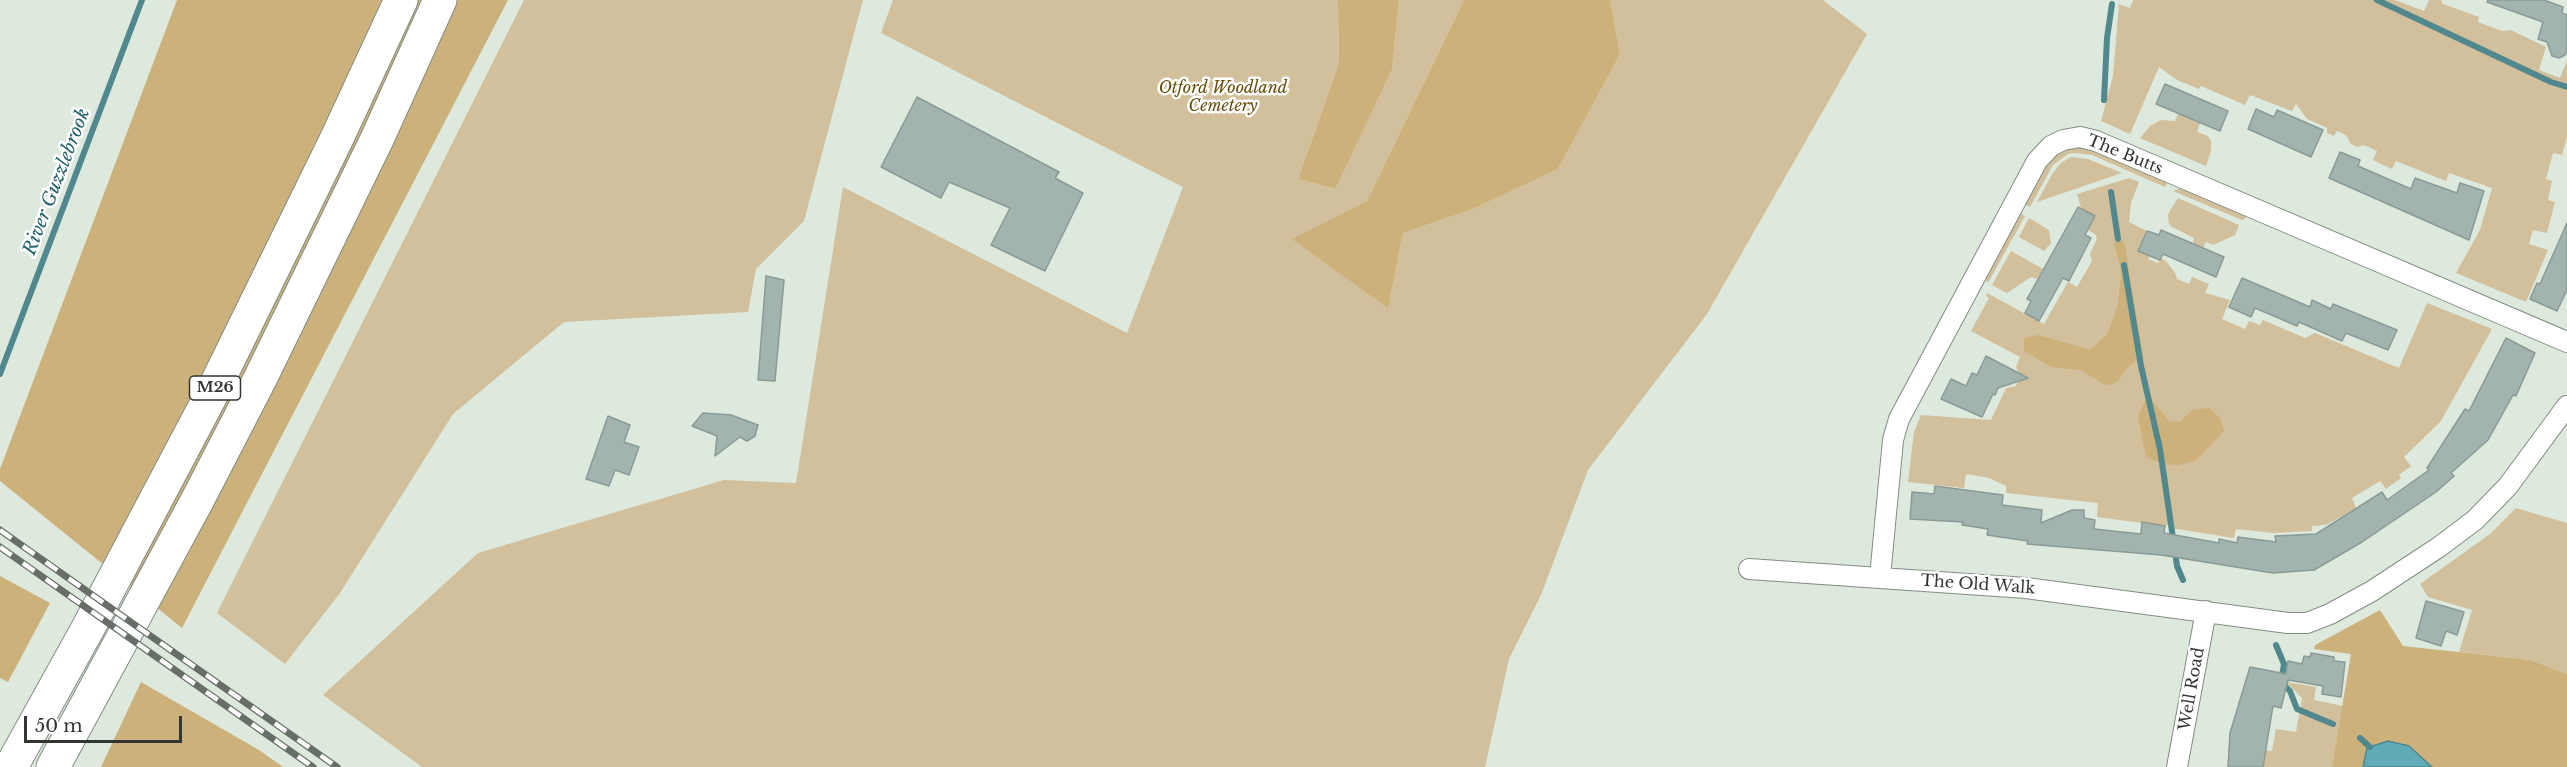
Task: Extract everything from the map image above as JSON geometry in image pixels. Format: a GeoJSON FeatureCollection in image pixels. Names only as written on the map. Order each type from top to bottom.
{"type":"FeatureCollection","features":[{"type":"Feature","properties":{"kind":"highway","name":"M26"},"geometry":{"type":"LineString","coordinates":[[11,767],[87,630],[209,399],[332,148],[401,0]]}},
{"type":"Feature","properties":{"kind":"highway","name":"M26"},"geometry":{"type":"LineString","coordinates":[[53,767],[193,509],[260,379],[378,137],[440,0]]}},
{"type":"Feature","properties":{"kind":"street","name":"The Butts"},"geometry":{"type":"LineString","coordinates":[[1880,577],[1893,440],[1899,419],[2037,161],[2051,146],[2062,140],[2080,137],[2096,141],[2567,342]]}},
{"type":"Feature","properties":{"kind":"street","name":"The Old Walk"},"geometry":{"type":"LineString","coordinates":[[1749,569],[2026,588],[2300,623],[2320,618],[2356,600],[2439,547],[2483,513],[2533,454],[2567,406]]}},
{"type":"Feature","properties":{"kind":"street","name":"Well Road"},"geometry":{"type":"LineString","coordinates":[[2177,767],[2206,611]]}},
{"type":"Feature","properties":{"kind":"green space"},"geometry":{"type":"Polygon","coordinates":[[[524,0],[863,0],[804,221],[756,269],[748,312],[564,322],[453,414],[340,593],[285,664],[217,613],[524,0]]]}},
{"type":"Feature","properties":{"kind":"green space","name":"Otford Woodland Cemetery"},"geometry":{"type":"Polygon","coordinates":[[[893,0],[1338,0],[1339,63],[1298,179],[1334,189],[1392,68],[1399,0],[1464,0],[1367,201],[1293,239],[1388,307],[1403,233],[1473,209],[1558,169],[1620,54],[1610,0],[1823,0],[1867,34],[1707,314],[1588,470],[1541,595],[1509,659],[1485,767],[422,767],[323,695],[478,553],[724,480],[796,483],[843,187],[1127,333],[1183,187],[881,33],[893,0]]]}},
{"type":"Feature","properties":{"kind":"green space"},"geometry":{"type":"Polygon","coordinates":[[[2133,0],[2395,0],[2424,11],[2429,0],[2441,0],[2443,4],[2479,17],[2478,22],[2502,31],[2511,30],[2546,47],[2539,70],[2560,78],[2567,61],[2567,136],[2562,155],[2553,153],[2546,179],[2552,181],[2548,200],[2555,202],[2547,233],[2533,230],[2529,244],[2548,250],[2526,302],[2456,273],[2480,230],[2492,188],[2449,173],[2446,181],[2396,161],[2392,169],[2373,160],[2377,151],[2364,145],[2357,147],[2351,144],[2346,135],[2337,131],[2334,136],[2327,133],[2327,128],[2307,119],[2296,104],[2292,111],[2250,95],[2245,105],[2201,86],[2199,89],[2177,80],[2159,67],[2130,134],[2101,121],[2113,76],[2119,4],[2130,8],[2133,0]]]}},
{"type":"Feature","properties":{"kind":"green space"},"geometry":{"type":"Polygon","coordinates":[[[2178,114],[2200,123],[2197,132],[2208,136],[2211,141],[2211,151],[2206,166],[2140,138],[2150,126],[2161,120],[2175,121],[2178,114]]]}},
{"type":"Feature","properties":{"kind":"green space"},"geometry":{"type":"Polygon","coordinates":[[[2078,147],[2093,150],[2167,182],[2165,187],[2092,155],[2076,153],[2068,154],[2053,165],[2030,207],[2025,204],[2041,172],[2051,158],[2065,150],[2078,147]]]}},
{"type":"Feature","properties":{"kind":"green space"},"geometry":{"type":"Polygon","coordinates":[[[2071,157],[2088,159],[2122,173],[2037,202],[2052,174],[2061,163],[2071,157]]]}},
{"type":"Feature","properties":{"kind":"green space"},"geometry":{"type":"Polygon","coordinates":[[[2129,178],[2139,182],[2131,203],[2129,222],[2147,231],[2138,251],[2150,256],[2148,259],[2158,263],[2161,258],[2166,261],[2177,279],[2189,284],[2192,277],[2209,284],[2205,293],[2230,300],[2222,319],[2245,329],[2249,321],[2260,325],[2263,320],[2305,338],[2315,333],[2399,368],[2427,303],[2492,329],[2441,421],[2404,457],[2411,466],[2399,475],[2401,478],[2386,489],[2380,481],[2352,498],[2356,508],[2326,525],[2312,526],[2312,531],[2273,533],[2236,529],[2234,538],[2171,528],[2171,524],[2165,526],[2097,517],[2098,503],[2006,493],[2006,486],[1989,478],[1966,474],[1964,488],[1908,482],[1914,432],[1921,415],[1991,420],[2006,388],[2016,386],[2020,376],[2016,367],[2020,357],[1971,331],[1989,298],[1986,296],[1987,293],[2044,324],[2068,282],[2077,287],[2092,261],[2090,254],[2097,238],[2088,230],[2077,194],[2129,178]],[[2114,244],[2121,273],[2117,308],[2142,347],[2114,244]]]}},
{"type":"Feature","properties":{"kind":"green space"},"geometry":{"type":"Polygon","coordinates":[[[2181,188],[2246,216],[2245,219],[2242,220],[2173,191],[2181,188]]]}},
{"type":"Feature","properties":{"kind":"green space"},"geometry":{"type":"Polygon","coordinates":[[[2178,198],[2239,225],[2235,235],[2213,245],[2206,242],[2203,248],[2193,243],[2194,238],[2169,224],[2168,214],[2178,198]]]}},
{"type":"Feature","properties":{"kind":"green space"},"geometry":{"type":"Polygon","coordinates":[[[2020,213],[2025,216],[1988,283],[1985,277],[2020,213]]]}},
{"type":"Feature","properties":{"kind":"green space"},"geometry":{"type":"Polygon","coordinates":[[[2029,218],[2049,230],[2051,243],[2044,251],[2019,237],[2029,218]]]}},
{"type":"Feature","properties":{"kind":"green space"},"geometry":{"type":"Polygon","coordinates":[[[2011,251],[2043,269],[2037,279],[2031,277],[2007,293],[1992,285],[2011,251]]]}},
{"type":"Feature","properties":{"kind":"green space"},"geometry":{"type":"Polygon","coordinates":[[[2516,508],[2567,523],[2567,674],[2531,660],[2459,652],[2472,610],[2428,597],[2420,584],[2490,534],[2516,508]]]}},
{"type":"Feature","properties":{"kind":"green space"},"geometry":{"type":"Polygon","coordinates":[[[2286,682],[2316,687],[2314,700],[2343,706],[2332,767],[2260,767],[2264,750],[2272,751],[2276,729],[2296,732],[2302,698],[2286,682]]]}},
{"type":"Feature","properties":{"kind":"shaded area"},"geometry":{"type":"Polygon","coordinates":[[[177,0],[508,0],[182,628],[0,481],[0,469],[177,0]]]}},
{"type":"Feature","properties":{"kind":"shaded area"},"geometry":{"type":"Polygon","coordinates":[[[1338,0],[1399,0],[1392,69],[1335,189],[1298,179],[1339,63],[1338,0]]]}},
{"type":"Feature","properties":{"kind":"shaded area"},"geometry":{"type":"Polygon","coordinates":[[[1464,0],[1610,0],[1620,54],[1558,169],[1473,209],[1403,233],[1388,308],[1292,239],[1367,201],[1464,0]]]}},
{"type":"Feature","properties":{"kind":"shaded area"},"geometry":{"type":"Polygon","coordinates":[[[2124,241],[2144,360],[2135,361],[2118,381],[2110,385],[2103,384],[2081,370],[2051,367],[2024,351],[2024,338],[2039,335],[2090,350],[2107,334],[2117,308],[2121,273],[2114,243],[2124,241]]]}},
{"type":"Feature","properties":{"kind":"shaded area"},"geometry":{"type":"Polygon","coordinates":[[[2145,400],[2153,401],[2169,421],[2180,422],[2192,410],[2209,408],[2220,418],[2224,431],[2195,461],[2179,465],[2164,464],[2146,457],[2138,416],[2145,400]]]}},
{"type":"Feature","properties":{"kind":"shaded area"},"geometry":{"type":"Polygon","coordinates":[[[0,576],[50,603],[8,682],[0,678],[0,576]]]}},
{"type":"Feature","properties":{"kind":"shaded area"},"geometry":{"type":"Polygon","coordinates":[[[2380,610],[2403,646],[2531,660],[2567,674],[2567,767],[2432,767],[2409,746],[2388,741],[2367,748],[2363,767],[2332,767],[2351,654],[2314,649],[2315,645],[2380,610]]]}},
{"type":"Feature","properties":{"kind":"shaded area"},"geometry":{"type":"Polygon","coordinates":[[[141,682],[259,750],[283,767],[101,767],[141,682]]]}},
{"type":"Feature","properties":{"kind":"water"},"geometry":{"type":"Polygon","coordinates":[[[2388,741],[2409,746],[2432,767],[2363,767],[2367,748],[2388,741]]]}},
{"type":"Feature","properties":{"kind":"building"},"geometry":{"type":"Polygon","coordinates":[[[2488,0],[2544,0],[2563,7],[2562,13],[2567,15],[2565,55],[2559,58],[2552,56],[2547,42],[2538,39],[2543,22],[2487,2],[2488,0]]]}},
{"type":"Feature","properties":{"kind":"building"},"geometry":{"type":"Polygon","coordinates":[[[2165,84],[2228,111],[2220,131],[2156,104],[2165,84]]]}},
{"type":"Feature","properties":{"kind":"building"},"geometry":{"type":"Polygon","coordinates":[[[917,97],[1059,172],[1055,178],[1083,193],[1045,271],[991,245],[1010,208],[949,182],[941,198],[881,167],[917,97]]]}},
{"type":"Feature","properties":{"kind":"building"},"geometry":{"type":"Polygon","coordinates":[[[2256,109],[2274,117],[2277,110],[2323,130],[2311,157],[2248,129],[2256,109]]]}},
{"type":"Feature","properties":{"kind":"building"},"geometry":{"type":"Polygon","coordinates":[[[2340,152],[2360,160],[2358,166],[2411,189],[2415,178],[2457,193],[2460,183],[2484,191],[2469,240],[2329,178],[2340,152]]]}},
{"type":"Feature","properties":{"kind":"building"},"geometry":{"type":"Polygon","coordinates":[[[2078,207],[2095,216],[2085,235],[2091,238],[2069,281],[2063,278],[2039,321],[2025,313],[2031,301],[2027,299],[2078,207]]]}},
{"type":"Feature","properties":{"kind":"building"},"geometry":{"type":"Polygon","coordinates":[[[2567,223],[2567,290],[2557,311],[2530,299],[2537,283],[2540,284],[2567,223]]]}},
{"type":"Feature","properties":{"kind":"building"},"geometry":{"type":"Polygon","coordinates":[[[2161,230],[2224,257],[2216,277],[2163,254],[2160,260],[2138,251],[2147,231],[2159,235],[2161,230]]]}},
{"type":"Feature","properties":{"kind":"building"},"geometry":{"type":"Polygon","coordinates":[[[766,276],[784,280],[775,381],[758,380],[766,276]]]}},
{"type":"Feature","properties":{"kind":"building"},"geometry":{"type":"Polygon","coordinates":[[[2242,278],[2310,307],[2312,300],[2331,309],[2333,304],[2397,330],[2388,350],[2346,333],[2342,341],[2299,322],[2297,326],[2255,308],[2251,317],[2229,307],[2242,278]]]}},
{"type":"Feature","properties":{"kind":"building"},"geometry":{"type":"Polygon","coordinates":[[[2506,338],[2535,353],[2516,396],[2513,395],[2488,440],[2451,473],[2454,476],[2436,492],[2362,542],[2314,570],[2273,573],[2161,555],[2027,544],[2028,541],[1987,535],[1988,529],[1962,525],[1963,522],[1910,519],[1912,492],[1934,494],[1935,486],[2003,495],[2002,505],[2042,510],[2041,523],[2072,510],[2084,510],[2084,518],[2095,520],[2094,529],[2141,534],[2142,522],[2165,526],[2164,533],[2219,543],[2219,539],[2237,543],[2238,537],[2276,542],[2275,536],[2316,534],[2382,492],[2387,500],[2429,470],[2427,468],[2465,409],[2469,411],[2506,338]]]}},
{"type":"Feature","properties":{"kind":"building"},"geometry":{"type":"Polygon","coordinates":[[[1986,356],[2028,378],[1998,388],[1982,417],[1941,399],[1951,379],[1966,386],[1972,373],[1977,375],[1986,356]]]}},
{"type":"Feature","properties":{"kind":"building"},"geometry":{"type":"Polygon","coordinates":[[[703,413],[731,415],[758,425],[755,436],[747,441],[740,437],[715,456],[717,436],[692,426],[703,413]]]}},
{"type":"Feature","properties":{"kind":"building"},"geometry":{"type":"Polygon","coordinates":[[[608,416],[630,425],[624,442],[639,447],[629,475],[615,470],[609,486],[586,479],[608,416]]]}},
{"type":"Feature","properties":{"kind":"building"},"geometry":{"type":"Polygon","coordinates":[[[2426,601],[2464,612],[2457,635],[2446,631],[2441,646],[2416,638],[2426,601]]]}},
{"type":"Feature","properties":{"kind":"building"},"geometry":{"type":"Polygon","coordinates":[[[2311,653],[2334,657],[2334,661],[2345,662],[2341,697],[2322,694],[2323,686],[2288,680],[2281,708],[2273,706],[2263,767],[2228,767],[2230,733],[2250,667],[2286,674],[2288,661],[2302,664],[2304,656],[2310,657],[2311,653]]]}},
{"type":"Feature","properties":{"kind":"waterway","name":"River Guzzlebrook"},"geometry":{"type":"LineString","coordinates":[[0,374],[142,0]]}},
{"type":"Feature","properties":{"kind":"waterway"},"geometry":{"type":"LineString","coordinates":[[2377,0],[2551,82],[2567,87]]}},
{"type":"Feature","properties":{"kind":"waterway"},"geometry":{"type":"LineString","coordinates":[[2104,100],[2107,38],[2112,4]]}},
{"type":"Feature","properties":{"kind":"waterway"},"geometry":{"type":"LineString","coordinates":[[2111,192],[2118,239]]}},
{"type":"Feature","properties":{"kind":"waterway"},"geometry":{"type":"LineString","coordinates":[[2124,265],[2141,366],[2160,449],[2177,566],[2183,580]]}},
{"type":"Feature","properties":{"kind":"waterway"},"geometry":{"type":"LineString","coordinates":[[2276,645],[2284,664],[2281,682],[2290,691],[2297,709],[2333,724]]}},
{"type":"Feature","properties":{"kind":"waterway"},"geometry":{"type":"LineString","coordinates":[[2360,738],[2370,747]]}},
{"type":"Feature","properties":{"kind":"railway"},"geometry":{"type":"LineString","coordinates":[[0,530],[337,767]]}},
{"type":"Feature","properties":{"kind":"railway"},"geometry":{"type":"LineString","coordinates":[[0,547],[313,767]]}}]}
